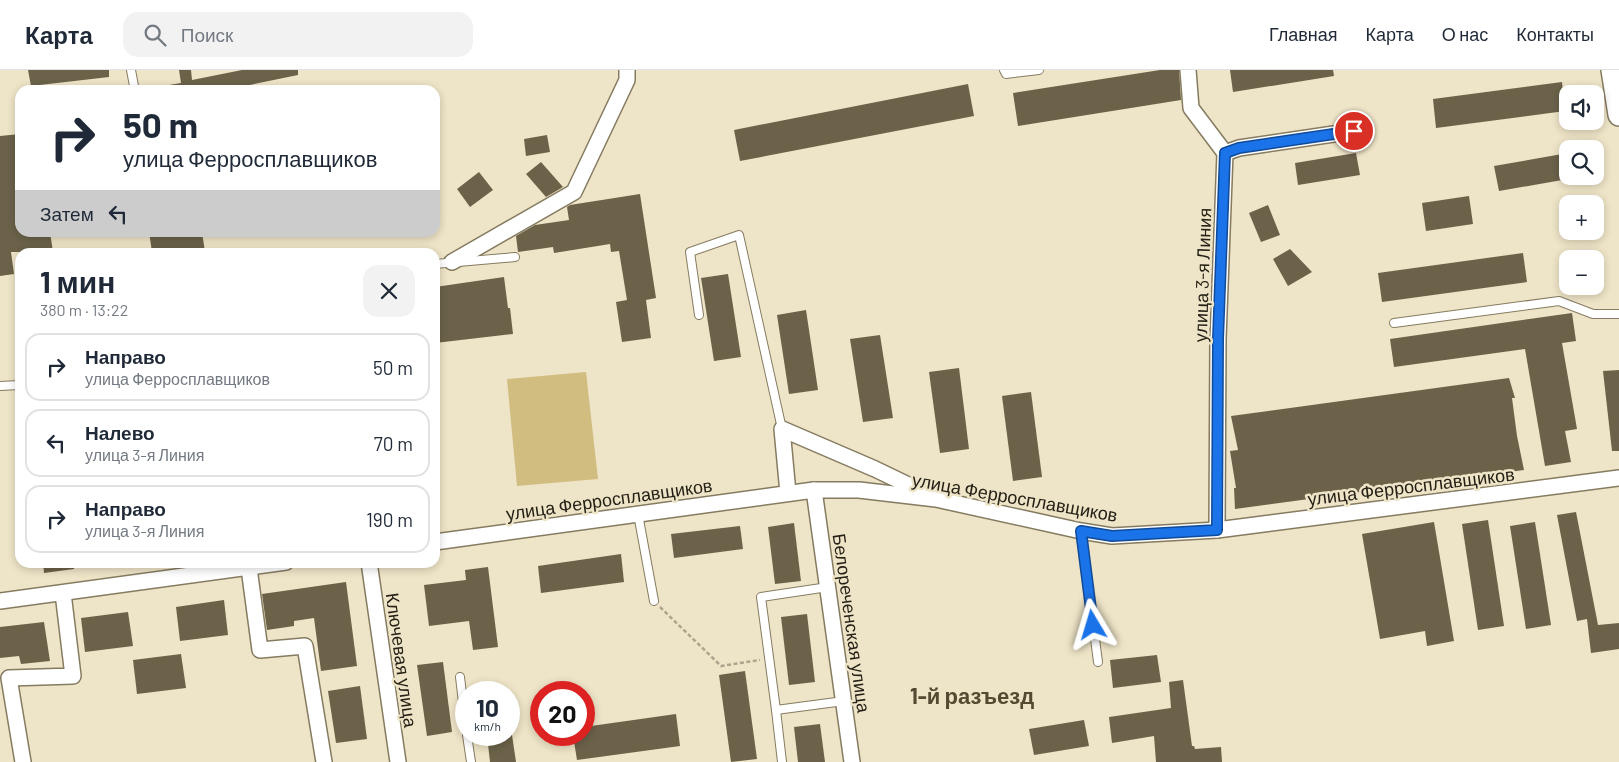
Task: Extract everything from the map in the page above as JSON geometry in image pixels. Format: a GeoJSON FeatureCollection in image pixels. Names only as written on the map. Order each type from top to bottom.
{"type":"FeatureCollection","features":[{"type":"Feature","properties":{"kind":"street"},"geometry":{"type":"LineString","coordinates":[[452,262],[574,192],[627,80],[627,70]]}},
{"type":"Feature","properties":{"kind":"street"},"geometry":{"type":"LineString","coordinates":[[1188,70],[1191,108],[1225,153],[1239,148],[1354,131]]}},
{"type":"Feature","properties":{"kind":"street"},"geometry":{"type":"LineString","coordinates":[[1615,71],[1619,115]]}},
{"type":"Feature","properties":{"kind":"street","name":"улица 3-я Линия"},"geometry":{"type":"LineString","coordinates":[[1217,530],[1218,339],[1225,153]]}},
{"type":"Feature","properties":{"kind":"street"},"geometry":{"type":"LineString","coordinates":[[788,494],[782,429],[875,469],[936,499]]}},
{"type":"Feature","properties":{"kind":"street","name":"улица Ферросплавщиков"},"geometry":{"type":"LineString","coordinates":[[440,541],[814,490],[859,490],[936,499],[1112,536],[1217,530],[1619,478]]}},
{"type":"Feature","properties":{"kind":"street","name":"Белореченская улица"},"geometry":{"type":"LineString","coordinates":[[814,490],[852,762]]}},
{"type":"Feature","properties":{"kind":"street"},"geometry":{"type":"LineString","coordinates":[[0,601],[249,568],[260,650],[305,646],[324,762]]}},
{"type":"Feature","properties":{"kind":"street","name":"Ключевая улица"},"geometry":{"type":"LineString","coordinates":[[370,568],[398,762]]}},
{"type":"Feature","properties":{"kind":"street"},"geometry":{"type":"LineString","coordinates":[[23,762],[9,678],[73,676],[63,593]]}},
{"type":"Feature","properties":{"kind":"lane"},"geometry":{"type":"LineString","coordinates":[[131,70],[134,85]]}},
{"type":"Feature","properties":{"kind":"lane"},"geometry":{"type":"LineString","coordinates":[[1004,70],[1006,74],[1039,70]]}},
{"type":"Feature","properties":{"kind":"lane"},"geometry":{"type":"LineString","coordinates":[[699,315],[690,252],[739,235],[782,429]]}},
{"type":"Feature","properties":{"kind":"lane"},"geometry":{"type":"LineString","coordinates":[[440,263],[515,257]]}},
{"type":"Feature","properties":{"kind":"lane"},"geometry":{"type":"LineString","coordinates":[[1394,323],[1559,301],[1593,314],[1619,314]]}},
{"type":"Feature","properties":{"kind":"lane"},"geometry":{"type":"LineString","coordinates":[[0,386],[15,385]]}},
{"type":"Feature","properties":{"kind":"lane"},"geometry":{"type":"LineString","coordinates":[[638,514],[654,601]]}},
{"type":"Feature","properties":{"kind":"lane"},"geometry":{"type":"LineString","coordinates":[[1081,531],[1098,662]]}},
{"type":"Feature","properties":{"kind":"lane"},"geometry":{"type":"LineString","coordinates":[[782,762],[762,597],[828,587]]}},
{"type":"Feature","properties":{"kind":"lane"},"geometry":{"type":"LineString","coordinates":[[460,677],[460,681]]}},
{"type":"Feature","properties":{"kind":"lane"},"geometry":{"type":"LineString","coordinates":[[776,710],[844,701]]}},
{"type":"Feature","properties":{"kind":"lane"},"geometry":{"type":"LineString","coordinates":[[469,746],[471,762]]}},
{"type":"Feature","properties":{"kind":"path"},"geometry":{"type":"LineString","coordinates":[[654,601],[721,666],[769,658]]}},
{"type":"Feature","properties":{"kind":"shaded area"},"geometry":{"type":"Polygon","coordinates":[[[586,372],[598,479],[517,486],[507,379],[586,372]]]}},
{"type":"Feature","properties":{"kind":"building"},"geometry":{"type":"Polygon","coordinates":[[[28,70],[109,70],[109,77],[31,85],[28,70]]]}},
{"type":"Feature","properties":{"kind":"building"},"geometry":{"type":"Polygon","coordinates":[[[179,70],[191,70],[192,80],[242,70],[298,70],[298,75],[249,85],[169,85],[181,83],[179,70]]]}},
{"type":"Feature","properties":{"kind":"building"},"geometry":{"type":"Polygon","coordinates":[[[1160,70],[1179,70],[1181,100],[1018,126],[1013,93],[1160,70]]]}},
{"type":"Feature","properties":{"kind":"building"},"geometry":{"type":"Polygon","coordinates":[[[1230,70],[1333,70],[1334,76],[1233,92],[1230,70]]]}},
{"type":"Feature","properties":{"kind":"building"},"geometry":{"type":"Polygon","coordinates":[[[1562,82],[1562,85],[1559,85],[1559,112],[1436,128],[1433,99],[1562,82]]]}},
{"type":"Feature","properties":{"kind":"building"},"geometry":{"type":"Polygon","coordinates":[[[968,84],[974,116],[740,161],[734,130],[968,84]]]}},
{"type":"Feature","properties":{"kind":"building"},"geometry":{"type":"Polygon","coordinates":[[[15,134],[15,237],[51,237],[52,248],[15,248],[15,252],[11,252],[14,274],[0,276],[0,136],[15,134]]]}},
{"type":"Feature","properties":{"kind":"building"},"geometry":{"type":"Polygon","coordinates":[[[547,135],[550,152],[526,156],[524,139],[547,135]]]}},
{"type":"Feature","properties":{"kind":"building"},"geometry":{"type":"Polygon","coordinates":[[[1356,153],[1360,175],[1298,185],[1295,163],[1356,153]]]}},
{"type":"Feature","properties":{"kind":"building"},"geometry":{"type":"Polygon","coordinates":[[[1559,155],[1559,181],[1499,191],[1494,166],[1559,155]]]}},
{"type":"Feature","properties":{"kind":"building"},"geometry":{"type":"Polygon","coordinates":[[[541,162],[563,187],[546,197],[526,174],[541,162]]]}},
{"type":"Feature","properties":{"kind":"building"},"geometry":{"type":"Polygon","coordinates":[[[479,172],[493,190],[470,207],[457,189],[479,172]]]}},
{"type":"Feature","properties":{"kind":"building"},"geometry":{"type":"Polygon","coordinates":[[[640,194],[656,298],[646,300],[651,338],[622,342],[616,302],[627,300],[619,251],[611,252],[610,244],[554,253],[553,247],[518,252],[516,236],[535,225],[569,220],[567,207],[570,205],[640,194]]]}},
{"type":"Feature","properties":{"kind":"building"},"geometry":{"type":"Polygon","coordinates":[[[1469,196],[1473,224],[1426,231],[1422,203],[1469,196]]]}},
{"type":"Feature","properties":{"kind":"building"},"geometry":{"type":"Polygon","coordinates":[[[1268,205],[1280,235],[1261,242],[1249,213],[1268,205]]]}},
{"type":"Feature","properties":{"kind":"building"},"geometry":{"type":"Polygon","coordinates":[[[150,237],[203,237],[204,248],[151,248],[150,237]]]}},
{"type":"Feature","properties":{"kind":"building"},"geometry":{"type":"Polygon","coordinates":[[[1290,249],[1312,272],[1288,286],[1273,259],[1290,249]]]}},
{"type":"Feature","properties":{"kind":"building"},"geometry":{"type":"Polygon","coordinates":[[[1523,253],[1527,282],[1382,302],[1378,273],[1523,253]]]}},
{"type":"Feature","properties":{"kind":"building"},"geometry":{"type":"Polygon","coordinates":[[[728,274],[741,357],[714,361],[701,278],[728,274]]]}},
{"type":"Feature","properties":{"kind":"building"},"geometry":{"type":"Polygon","coordinates":[[[504,277],[513,334],[440,342],[440,286],[504,277]]]}},
{"type":"Feature","properties":{"kind":"building"},"geometry":{"type":"Polygon","coordinates":[[[806,310],[818,390],[789,394],[777,315],[806,310]]]}},
{"type":"Feature","properties":{"kind":"building"},"geometry":{"type":"Polygon","coordinates":[[[1572,313],[1576,341],[1562,343],[1577,429],[1565,431],[1571,462],[1545,466],[1525,349],[1394,367],[1390,339],[1572,313]]]}},
{"type":"Feature","properties":{"kind":"building"},"geometry":{"type":"Polygon","coordinates":[[[880,335],[893,418],[863,422],[850,339],[880,335]]]}},
{"type":"Feature","properties":{"kind":"building"},"geometry":{"type":"Polygon","coordinates":[[[959,368],[969,449],[940,453],[929,372],[959,368]]]}},
{"type":"Feature","properties":{"kind":"building"},"geometry":{"type":"Polygon","coordinates":[[[1619,370],[1619,451],[1612,451],[1603,371],[1619,370]]]}},
{"type":"Feature","properties":{"kind":"building"},"geometry":{"type":"Polygon","coordinates":[[[1509,378],[1515,398],[1512,398],[1524,470],[1235,509],[1234,488],[1236,488],[1230,451],[1238,450],[1231,416],[1509,378]]]}},
{"type":"Feature","properties":{"kind":"building"},"geometry":{"type":"Polygon","coordinates":[[[1031,392],[1042,477],[1013,481],[1002,396],[1031,392]]]}},
{"type":"Feature","properties":{"kind":"building"},"geometry":{"type":"Polygon","coordinates":[[[1576,512],[1598,625],[1619,623],[1619,649],[1591,653],[1587,619],[1577,621],[1557,515],[1576,512]]]}},
{"type":"Feature","properties":{"kind":"building"},"geometry":{"type":"Polygon","coordinates":[[[1488,520],[1504,626],[1478,630],[1462,524],[1488,520]]]}},
{"type":"Feature","properties":{"kind":"building"},"geometry":{"type":"Polygon","coordinates":[[[1434,522],[1454,641],[1427,646],[1425,631],[1380,639],[1362,534],[1434,522]]]}},
{"type":"Feature","properties":{"kind":"building"},"geometry":{"type":"Polygon","coordinates":[[[1535,522],[1551,625],[1526,629],[1510,526],[1535,522]]]}},
{"type":"Feature","properties":{"kind":"building"},"geometry":{"type":"Polygon","coordinates":[[[794,523],[801,581],[775,584],[768,527],[794,523]]]}},
{"type":"Feature","properties":{"kind":"building"},"geometry":{"type":"Polygon","coordinates":[[[740,526],[743,549],[674,558],[671,534],[740,526]]]}},
{"type":"Feature","properties":{"kind":"building"},"geometry":{"type":"Polygon","coordinates":[[[621,554],[624,582],[541,593],[538,566],[621,554]]]}},
{"type":"Feature","properties":{"kind":"building"},"geometry":{"type":"Polygon","coordinates":[[[488,567],[498,647],[473,650],[469,621],[429,626],[424,585],[466,580],[465,570],[488,567]]]}},
{"type":"Feature","properties":{"kind":"building"},"geometry":{"type":"Polygon","coordinates":[[[44,568],[74,568],[74,569],[44,573],[44,568]]]}},
{"type":"Feature","properties":{"kind":"building"},"geometry":{"type":"Polygon","coordinates":[[[346,582],[357,666],[321,671],[314,618],[294,621],[294,626],[267,630],[262,594],[346,582]]]}},
{"type":"Feature","properties":{"kind":"building"},"geometry":{"type":"Polygon","coordinates":[[[224,600],[228,635],[180,641],[176,607],[224,600]]]}},
{"type":"Feature","properties":{"kind":"building"},"geometry":{"type":"Polygon","coordinates":[[[128,612],[133,646],[85,652],[81,618],[128,612]]]}},
{"type":"Feature","properties":{"kind":"building"},"geometry":{"type":"Polygon","coordinates":[[[807,614],[815,682],[789,685],[781,617],[807,614]]]}},
{"type":"Feature","properties":{"kind":"building"},"geometry":{"type":"Polygon","coordinates":[[[44,622],[50,661],[21,664],[19,656],[0,658],[0,627],[44,622]]]}},
{"type":"Feature","properties":{"kind":"building"},"geometry":{"type":"Polygon","coordinates":[[[181,654],[186,688],[137,694],[133,660],[181,654]]]}},
{"type":"Feature","properties":{"kind":"building"},"geometry":{"type":"Polygon","coordinates":[[[1157,655],[1161,682],[1113,688],[1110,660],[1157,655]]]}},
{"type":"Feature","properties":{"kind":"building"},"geometry":{"type":"Polygon","coordinates":[[[443,662],[452,732],[427,736],[417,665],[443,662]]]}},
{"type":"Feature","properties":{"kind":"building"},"geometry":{"type":"Polygon","coordinates":[[[745,671],[757,759],[731,762],[719,675],[745,671]]]}},
{"type":"Feature","properties":{"kind":"building"},"geometry":{"type":"Polygon","coordinates":[[[1183,680],[1192,746],[1195,749],[1221,747],[1222,762],[1156,762],[1154,736],[1112,743],[1109,717],[1171,708],[1169,682],[1183,680]]]}},
{"type":"Feature","properties":{"kind":"building"},"geometry":{"type":"Polygon","coordinates":[[[360,686],[367,739],[336,743],[328,691],[360,686]]]}},
{"type":"Feature","properties":{"kind":"building"},"geometry":{"type":"Polygon","coordinates":[[[676,714],[680,746],[577,760],[575,746],[595,746],[595,725],[676,714]]]}},
{"type":"Feature","properties":{"kind":"building"},"geometry":{"type":"Polygon","coordinates":[[[1084,720],[1089,746],[1034,755],[1029,729],[1084,720]]]}},
{"type":"Feature","properties":{"kind":"building"},"geometry":{"type":"Polygon","coordinates":[[[820,724],[825,762],[798,762],[794,727],[820,724]]]}},
{"type":"Feature","properties":{"kind":"building"},"geometry":{"type":"Polygon","coordinates":[[[488,746],[514,746],[516,762],[490,762],[488,746]]]}},
{"type":"Feature","properties":{"kind":"district","name":"1-й разъезд"},"geometry":{"type":"Point","coordinates":[972,695]}},
{"type":"Feature","properties":{"kind":"route"},"geometry":{"type":"LineString","coordinates":[[1093,625],[1081,531],[1112,536],[1217,530],[1218,339],[1225,153],[1239,148],[1354,131]]}}]}
